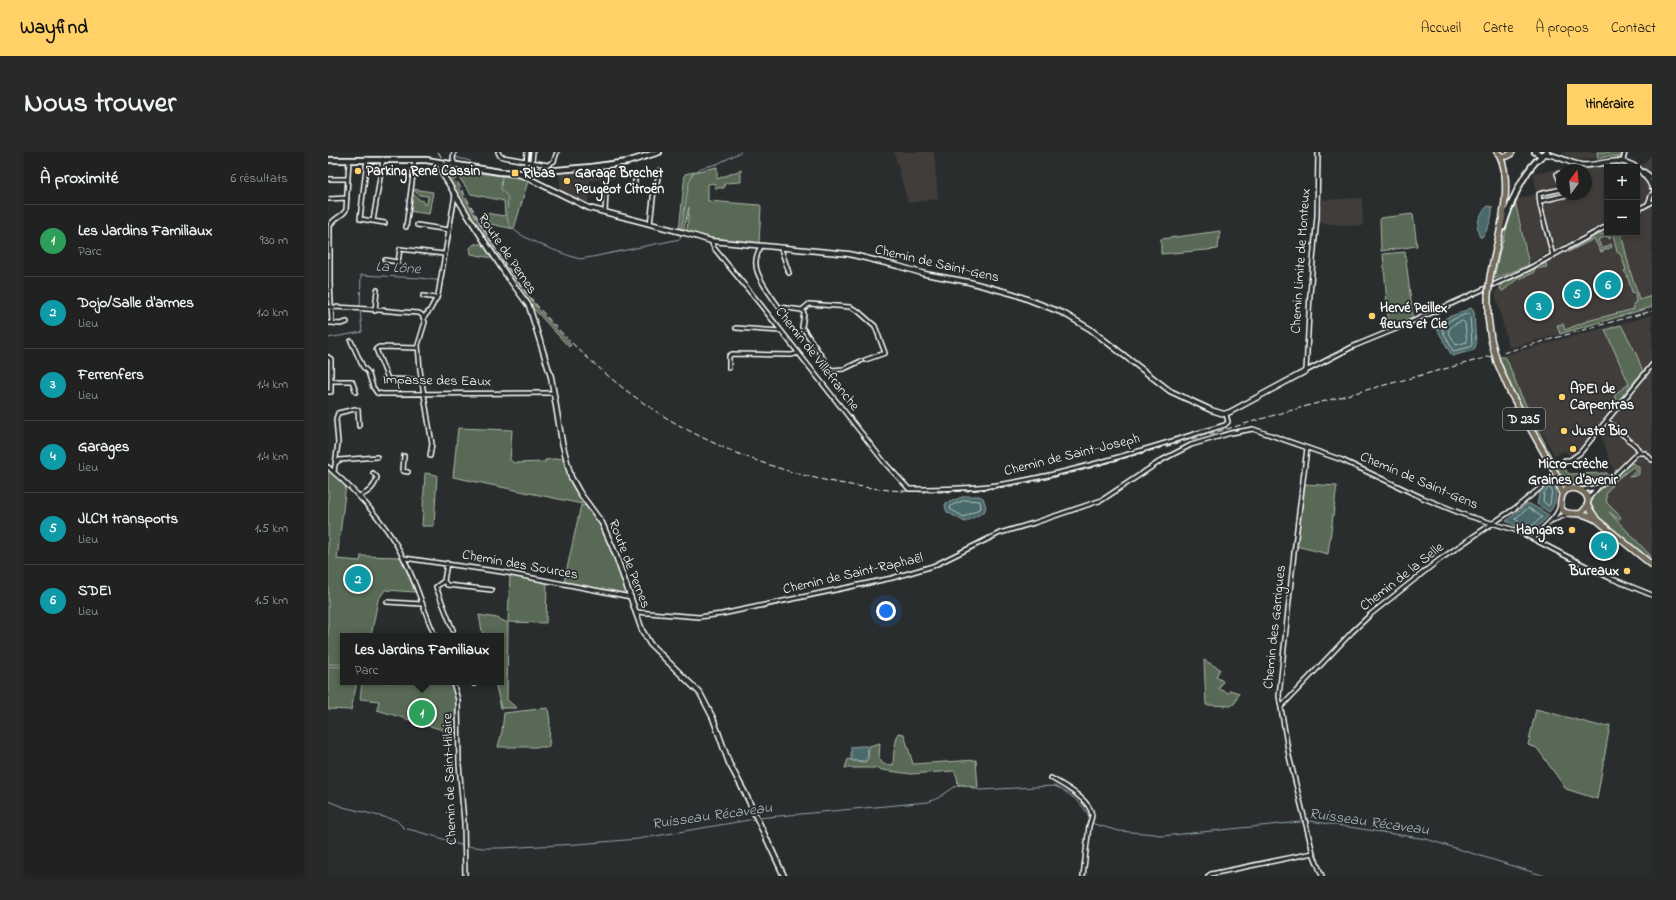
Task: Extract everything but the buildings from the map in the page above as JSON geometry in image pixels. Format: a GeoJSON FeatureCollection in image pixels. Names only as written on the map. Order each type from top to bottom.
{"type":"FeatureCollection","features":[{"type":"Feature","properties":{"kind":"main road"},"geometry":{"type":"LineString","coordinates":[[328,160],[414,160],[439,162],[515,173],[527,173],[627,162],[659,152]]}},
{"type":"Feature","properties":{"kind":"main road"},"geometry":{"type":"LineString","coordinates":[[1535,152],[1538,155],[1545,154]]}},
{"type":"Feature","properties":{"kind":"main road"},"geometry":{"type":"LineString","coordinates":[[1498,154],[1504,157],[1510,154]]}},
{"type":"Feature","properties":{"kind":"main road","name":"D 235"},"geometry":{"type":"LineString","coordinates":[[1498,154],[1504,172],[1504,207],[1500,236],[1490,277],[1488,295],[1488,317],[1491,339],[1497,362],[1512,397],[1556,474],[1565,484],[1572,488]]}},
{"type":"Feature","properties":{"kind":"main road","name":"D 235"},"geometry":{"type":"LineString","coordinates":[[1504,172],[1510,154]]}},
{"type":"Feature","properties":{"kind":"main road"},"geometry":{"type":"LineString","coordinates":[[1500,236],[1513,197],[1534,165],[1545,154]]}},
{"type":"Feature","properties":{"kind":"main road","name":"D 235"},"geometry":{"type":"LineString","coordinates":[[1556,474],[1562,494]]}},
{"type":"Feature","properties":{"kind":"main road"},"geometry":{"type":"LineString","coordinates":[[1580,514],[1584,510],[1587,503],[1587,497],[1581,490],[1572,488],[1565,491],[1562,494],[1560,504],[1564,510],[1570,514],[1580,514],[1596,520],[1652,565]]}},
{"type":"Feature","properties":{"kind":"main road"},"geometry":{"type":"LineString","coordinates":[[1587,503],[1596,520]]}},
{"type":"Feature","properties":{"kind":"street"},"geometry":{"type":"LineString","coordinates":[[454,152],[454,165]]}},
{"type":"Feature","properties":{"kind":"street"},"geometry":{"type":"LineString","coordinates":[[498,152],[500,156],[551,164],[554,161],[557,152]]}},
{"type":"Feature","properties":{"kind":"street"},"geometry":{"type":"LineString","coordinates":[[528,152],[526,161],[529,179]]}},
{"type":"Feature","properties":{"kind":"street"},"geometry":{"type":"LineString","coordinates":[[527,173],[533,152]]}},
{"type":"Feature","properties":{"kind":"street","name":"Chemin Limite de Monteux"},"geometry":{"type":"LineString","coordinates":[[1306,371],[1310,294],[1317,216],[1318,152]]}},
{"type":"Feature","properties":{"kind":"street"},"geometry":{"type":"LineString","coordinates":[[1554,152],[1558,156]]}},
{"type":"Feature","properties":{"kind":"street"},"geometry":{"type":"LineString","coordinates":[[1623,161],[1625,152]]}},
{"type":"Feature","properties":{"kind":"street"},"geometry":{"type":"LineString","coordinates":[[1545,154],[1558,156],[1575,164],[1584,165],[1614,160],[1623,161],[1629,164]]}},
{"type":"Feature","properties":{"kind":"street"},"geometry":{"type":"LineString","coordinates":[[332,323],[330,307],[328,233],[331,223],[346,212],[349,159]]}},
{"type":"Feature","properties":{"kind":"street"},"geometry":{"type":"LineString","coordinates":[[367,160],[360,219],[386,223]]}},
{"type":"Feature","properties":{"kind":"street"},"geometry":{"type":"LineString","coordinates":[[373,221],[383,160]]}},
{"type":"Feature","properties":{"kind":"street"},"geometry":{"type":"LineString","coordinates":[[406,227],[414,160]]}},
{"type":"Feature","properties":{"kind":"street","name":"Route de Pernes"},"geometry":{"type":"LineString","coordinates":[[439,162],[442,173],[455,195],[507,276],[529,306],[543,350],[554,393],[562,442],[571,478],[602,523],[615,552],[642,630],[650,644],[700,693],[713,718],[729,763],[784,876]]}},
{"type":"Feature","properties":{"kind":"street"},"geometry":{"type":"LineString","coordinates":[[650,224],[654,190],[660,170]]}},
{"type":"Feature","properties":{"kind":"street"},"geometry":{"type":"LineString","coordinates":[[1640,170],[1652,178]]}},
{"type":"Feature","properties":{"kind":"street"},"geometry":{"type":"LineString","coordinates":[[1640,171],[1649,180],[1652,187]]}},
{"type":"Feature","properties":{"kind":"street","name":"Chemin de Saint-Gens"},"geometry":{"type":"LineString","coordinates":[[515,173],[589,208],[711,241],[849,254],[925,274],[969,282],[1035,301],[1063,313],[1090,329],[1170,391],[1211,410],[1226,414]]}},
{"type":"Feature","properties":{"kind":"street"},"geometry":{"type":"LineString","coordinates":[[328,180],[348,179]]}},
{"type":"Feature","properties":{"kind":"street"},"geometry":{"type":"LineString","coordinates":[[634,190],[635,181]]}},
{"type":"Feature","properties":{"kind":"street"},"geometry":{"type":"LineString","coordinates":[[1553,256],[1539,194],[1556,190]]}},
{"type":"Feature","properties":{"kind":"street"},"geometry":{"type":"LineString","coordinates":[[605,212],[606,191]]}},
{"type":"Feature","properties":{"kind":"street"},"geometry":{"type":"LineString","coordinates":[[1648,204],[1652,194]]}},
{"type":"Feature","properties":{"kind":"street"},"geometry":{"type":"LineString","coordinates":[[424,317],[429,312],[437,298],[455,195]]}},
{"type":"Feature","properties":{"kind":"street"},"geometry":{"type":"LineString","coordinates":[[328,199],[347,198]]}},
{"type":"Feature","properties":{"kind":"street"},"geometry":{"type":"LineString","coordinates":[[1541,201],[1556,198]]}},
{"type":"Feature","properties":{"kind":"street"},"geometry":{"type":"LineString","coordinates":[[1640,208],[1652,202]]}},
{"type":"Feature","properties":{"kind":"street"},"geometry":{"type":"LineString","coordinates":[[417,225],[449,230]]}},
{"type":"Feature","properties":{"kind":"street"},"geometry":{"type":"LineString","coordinates":[[1226,414],[1354,346],[1398,328],[1553,256],[1604,228]]}},
{"type":"Feature","properties":{"kind":"street","name":"Chemin de Villefranche"},"geometry":{"type":"LineString","coordinates":[[711,241],[714,248],[885,463],[909,489]]}},
{"type":"Feature","properties":{"kind":"street"},"geometry":{"type":"LineString","coordinates":[[760,246],[756,259],[756,267],[760,277],[779,307],[802,310],[809,304],[850,307],[858,311],[875,326],[885,353],[844,368],[831,370],[802,327],[804,313],[802,310]]}},
{"type":"Feature","properties":{"kind":"street"},"geometry":{"type":"LineString","coordinates":[[782,248],[789,273]]}},
{"type":"Feature","properties":{"kind":"street"},"geometry":{"type":"LineString","coordinates":[[385,260],[398,262],[400,249],[444,254]]}},
{"type":"Feature","properties":{"kind":"street"},"geometry":{"type":"LineString","coordinates":[[375,311],[377,290]]}},
{"type":"Feature","properties":{"kind":"street"},"geometry":{"type":"LineString","coordinates":[[423,296],[437,298]]}},
{"type":"Feature","properties":{"kind":"street"},"geometry":{"type":"LineString","coordinates":[[330,307],[364,308],[375,311],[419,313],[424,317],[425,327],[419,339],[418,348],[432,444],[430,456]]}},
{"type":"Feature","properties":{"kind":"street"},"geometry":{"type":"LineString","coordinates":[[328,323],[340,324],[347,322]]}},
{"type":"Feature","properties":{"kind":"street"},"geometry":{"type":"LineString","coordinates":[[736,328],[781,331]]}},
{"type":"Feature","properties":{"kind":"street","name":"Impasse des Eaux"},"geometry":{"type":"LineString","coordinates":[[351,341],[363,367],[368,372],[373,387],[377,393],[554,393]]}},
{"type":"Feature","properties":{"kind":"street"},"geometry":{"type":"LineString","coordinates":[[418,348],[379,347],[376,349],[388,379],[422,380]]}},
{"type":"Feature","properties":{"kind":"street"},"geometry":{"type":"LineString","coordinates":[[729,368],[729,356],[732,354],[792,355],[798,353]]}},
{"type":"Feature","properties":{"kind":"street"},"geometry":{"type":"LineString","coordinates":[[328,357],[331,359],[332,381],[332,392],[328,392]]}},
{"type":"Feature","properties":{"kind":"street"},"geometry":{"type":"LineString","coordinates":[[1565,460],[1570,460],[1580,453],[1652,365]]}},
{"type":"Feature","properties":{"kind":"street"},"geometry":{"type":"LineString","coordinates":[[332,381],[352,381],[356,392]]}},
{"type":"Feature","properties":{"kind":"street"},"geometry":{"type":"LineString","coordinates":[[334,472],[338,443],[336,419],[338,413],[358,410],[359,426]]}},
{"type":"Feature","properties":{"kind":"street","name":"Chemin de Saint-Joseph"},"geometry":{"type":"LineString","coordinates":[[909,489],[981,486],[1040,477],[1108,460],[1225,425],[1228,422],[1226,414]]}},
{"type":"Feature","properties":{"kind":"street"},"geometry":{"type":"LineString","coordinates":[[1607,421],[1636,446],[1640,452],[1645,453],[1652,460]]}},
{"type":"Feature","properties":{"kind":"street","name":"Chemin de Saint-Raphaël"},"geometry":{"type":"LineString","coordinates":[[636,612],[699,617],[722,614],[892,578],[933,566],[1000,533],[1102,500],[1162,460],[1191,445],[1246,429],[1260,430],[1306,448]]}},
{"type":"Feature","properties":{"kind":"street","name":"Chemin de Saint-Gens"},"geometry":{"type":"LineString","coordinates":[[1306,448],[1342,460],[1423,498],[1465,515],[1518,531],[1610,578],[1652,595]]}},
{"type":"Feature","properties":{"kind":"street","name":"Chemin des Garrigues"},"geometry":{"type":"LineString","coordinates":[[1306,448],[1279,696],[1289,756],[1313,853],[1322,876]]}},
{"type":"Feature","properties":{"kind":"street"},"geometry":{"type":"LineString","coordinates":[[1587,503],[1590,496],[1598,487],[1614,476],[1637,453],[1640,452]]}},
{"type":"Feature","properties":{"kind":"street"},"geometry":{"type":"LineString","coordinates":[[404,456],[403,471],[408,472]]}},
{"type":"Feature","properties":{"kind":"street"},"geometry":{"type":"LineString","coordinates":[[336,463],[339,460],[377,457]]}},
{"type":"Feature","properties":{"kind":"street"},"geometry":{"type":"LineString","coordinates":[[328,467],[359,496],[377,516],[404,558],[433,633]]}},
{"type":"Feature","properties":{"kind":"street"},"geometry":{"type":"LineString","coordinates":[[359,496],[368,493],[376,482],[377,477],[373,472]]}},
{"type":"Feature","properties":{"kind":"street","name":"Chemin de la Selle"},"geometry":{"type":"LineString","coordinates":[[1281,707],[1371,614],[1439,560],[1495,523],[1533,495],[1550,480]]}},
{"type":"Feature","properties":{"kind":"street"},"geometry":{"type":"LineString","coordinates":[[1581,490],[1598,487]]}},
{"type":"Feature","properties":{"kind":"street"},"geometry":{"type":"LineString","coordinates":[[1534,538],[1551,521],[1560,509],[1560,504]]}},
{"type":"Feature","properties":{"kind":"street"},"geometry":{"type":"LineString","coordinates":[[1551,521],[1570,514]]}},
{"type":"Feature","properties":{"kind":"street","name":"Chemin des Sources"},"geometry":{"type":"LineString","coordinates":[[404,558],[447,564],[631,597]]}},
{"type":"Feature","properties":{"kind":"street"},"geometry":{"type":"LineString","coordinates":[[447,564],[444,581],[436,587],[453,630]]}},
{"type":"Feature","properties":{"kind":"street"},"geometry":{"type":"LineString","coordinates":[[444,581],[447,585],[492,590]]}},
{"type":"Feature","properties":{"kind":"street"},"geometry":{"type":"LineString","coordinates":[[387,602],[422,604]]}},
{"type":"Feature","properties":{"kind":"street","name":"Chemin de Saint-Hilaire"},"geometry":{"type":"LineString","coordinates":[[454,685],[458,700],[459,764],[464,822],[465,876]]}},
{"type":"Feature","properties":{"kind":"street"},"geometry":{"type":"LineString","coordinates":[[1051,778],[1079,796],[1088,806],[1093,816],[1090,825],[1083,876]]}},
{"type":"Feature","properties":{"kind":"street"},"geometry":{"type":"LineString","coordinates":[[1208,876],[1211,874],[1313,853]]}},
{"type":"Feature","properties":{"kind":"shaded area"},"geometry":{"type":"Polygon","coordinates":[[[894,152],[934,152],[938,199],[908,203],[894,152]]]}},
{"type":"Feature","properties":{"kind":"shaded area"},"geometry":{"type":"Polygon","coordinates":[[[1562,152],[1596,152],[1597,158],[1578,160],[1567,156],[1562,152]]]}},
{"type":"Feature","properties":{"kind":"shaded area"},"geometry":{"type":"Polygon","coordinates":[[[1652,155],[1652,199],[1640,205],[1640,200],[1640,166],[1652,155]]]}},
{"type":"Feature","properties":{"kind":"shaded area"},"geometry":{"type":"Polygon","coordinates":[[[624,166],[621,177],[590,181],[588,205],[561,192],[559,174],[624,166]]]}},
{"type":"Feature","properties":{"kind":"shaded area"},"geometry":{"type":"Polygon","coordinates":[[[1604,166],[1604,224],[1530,263],[1516,199],[1537,194],[1533,173],[1556,170],[1556,200],[1592,200],[1592,167],[1604,166]]]}},
{"type":"Feature","properties":{"kind":"shaded area"},"geometry":{"type":"Polygon","coordinates":[[[1362,198],[1363,226],[1318,223],[1319,200],[1362,198]]]}},
{"type":"Feature","properties":{"kind":"shaded area"},"geometry":{"type":"Polygon","coordinates":[[[1652,206],[1652,307],[1509,348],[1495,293],[1502,283],[1562,254],[1604,230],[1604,236],[1640,236],[1640,212],[1652,206]]]}},
{"type":"Feature","properties":{"kind":"shaded area"},"geometry":{"type":"Polygon","coordinates":[[[1652,315],[1652,365],[1573,458],[1564,451],[1555,456],[1502,363],[1501,356],[1652,315]]]}},
{"type":"Feature","properties":{"kind":"shaded area"},"geometry":{"type":"Polygon","coordinates":[[[1652,368],[1652,561],[1600,519],[1590,507],[1591,498],[1601,487],[1582,487],[1566,482],[1554,465],[1559,463],[1569,474],[1612,475],[1614,472],[1600,433],[1601,430],[1652,368]]]}},
{"type":"Feature","properties":{"kind":"green space"},"geometry":{"type":"Polygon","coordinates":[[[1597,152],[1622,152],[1621,157],[1609,156],[1598,159],[1597,152]]]}},
{"type":"Feature","properties":{"kind":"green space"},"geometry":{"type":"Polygon","coordinates":[[[445,166],[505,265],[541,313],[571,345],[569,347],[532,307],[489,247],[443,169],[445,166]]]}},
{"type":"Feature","properties":{"kind":"green space"},"geometry":{"type":"Polygon","coordinates":[[[717,167],[717,179],[741,170],[741,182],[725,183],[724,188],[715,188],[714,183],[708,184],[708,201],[760,205],[759,243],[711,238],[687,231],[689,207],[684,229],[679,230],[685,174],[717,167]]]}},
{"type":"Feature","properties":{"kind":"green space"},"geometry":{"type":"Polygon","coordinates":[[[452,168],[524,179],[528,181],[514,229],[490,224],[485,213],[505,216],[504,201],[471,194],[452,168]]]}},
{"type":"Feature","properties":{"kind":"green space"},"geometry":{"type":"Polygon","coordinates":[[[412,189],[433,192],[429,214],[408,211],[411,192],[420,200],[424,201],[423,204],[427,204],[428,196],[419,195],[412,189]]]}},
{"type":"Feature","properties":{"kind":"green space"},"geometry":{"type":"Polygon","coordinates":[[[1515,200],[1529,265],[1494,279],[1499,254],[1515,200]]]}},
{"type":"Feature","properties":{"kind":"green space"},"geometry":{"type":"Polygon","coordinates":[[[1413,214],[1417,246],[1381,251],[1380,218],[1413,214]]]}},
{"type":"Feature","properties":{"kind":"green space"},"geometry":{"type":"Polygon","coordinates":[[[1220,231],[1218,249],[1161,254],[1161,239],[1220,231]]]}},
{"type":"Feature","properties":{"kind":"green space"},"geometry":{"type":"Polygon","coordinates":[[[1602,234],[1607,236],[1598,240],[1602,249],[1611,244],[1612,247],[1601,252],[1594,239],[1568,252],[1568,251],[1594,236],[1602,234]]]}},
{"type":"Feature","properties":{"kind":"green space"},"geometry":{"type":"Polygon","coordinates":[[[1613,236],[1622,236],[1639,300],[1652,296],[1652,307],[1560,334],[1557,325],[1563,324],[1565,330],[1587,321],[1634,309],[1633,304],[1636,302],[1635,293],[1632,292],[1627,275],[1624,271],[1626,270],[1621,255],[1617,252],[1613,236]]]}},
{"type":"Feature","properties":{"kind":"green space"},"geometry":{"type":"Polygon","coordinates":[[[474,244],[483,244],[492,258],[471,254],[470,248],[474,244]]]}},
{"type":"Feature","properties":{"kind":"green space"},"geometry":{"type":"Polygon","coordinates":[[[1405,252],[1413,318],[1389,329],[1383,254],[1405,252]]]}},
{"type":"Feature","properties":{"kind":"green space"},"geometry":{"type":"Polygon","coordinates":[[[1546,263],[1547,267],[1534,269],[1534,273],[1516,280],[1503,291],[1501,290],[1500,288],[1502,284],[1546,263]]]}},
{"type":"Feature","properties":{"kind":"green space"},"geometry":{"type":"Polygon","coordinates":[[[1621,325],[1642,369],[1645,372],[1639,376],[1619,400],[1620,402],[1617,405],[1615,404],[1615,394],[1629,384],[1605,330],[1621,325]]]}},
{"type":"Feature","properties":{"kind":"green space"},"geometry":{"type":"Polygon","coordinates":[[[1499,357],[1504,357],[1507,360],[1520,393],[1555,464],[1511,387],[1499,357]]]}},
{"type":"Feature","properties":{"kind":"green space"},"geometry":{"type":"Polygon","coordinates":[[[458,428],[512,430],[510,460],[514,463],[545,462],[545,460],[563,458],[570,480],[575,491],[582,500],[582,504],[453,477],[458,428]]]}},
{"type":"Feature","properties":{"kind":"green space"},"geometry":{"type":"Polygon","coordinates":[[[1559,462],[1569,474],[1607,473],[1609,475],[1600,482],[1590,486],[1578,487],[1566,482],[1562,478],[1555,465],[1559,462]]]}},
{"type":"Feature","properties":{"kind":"green space"},"geometry":{"type":"Polygon","coordinates":[[[1632,463],[1639,467],[1639,474],[1629,477],[1632,473],[1634,474],[1636,472],[1636,469],[1633,467],[1616,480],[1606,495],[1607,503],[1621,517],[1619,520],[1609,512],[1650,555],[1649,558],[1608,525],[1591,508],[1593,496],[1632,463]]]}},
{"type":"Feature","properties":{"kind":"green space"},"geometry":{"type":"Polygon","coordinates":[[[328,469],[346,485],[337,559],[360,561],[361,556],[401,557],[415,592],[385,590],[378,600],[372,633],[340,633],[340,665],[328,664],[328,469]]]}},
{"type":"Feature","properties":{"kind":"green space"},"geometry":{"type":"Polygon","coordinates":[[[425,473],[437,475],[434,526],[422,526],[425,473]]]}},
{"type":"Feature","properties":{"kind":"green space"},"geometry":{"type":"Polygon","coordinates":[[[1305,484],[1337,486],[1328,554],[1296,546],[1305,484]]]}},
{"type":"Feature","properties":{"kind":"green space"},"geometry":{"type":"Polygon","coordinates":[[[581,505],[588,506],[601,527],[627,594],[564,582],[581,505]]]}},
{"type":"Feature","properties":{"kind":"green space"},"geometry":{"type":"Polygon","coordinates":[[[510,575],[547,582],[546,623],[508,622],[510,575]]]}},
{"type":"Feature","properties":{"kind":"green space"},"geometry":{"type":"Polygon","coordinates":[[[479,615],[497,618],[508,623],[507,700],[517,708],[501,708],[496,685],[504,685],[504,633],[482,633],[479,615]]]}},
{"type":"Feature","properties":{"kind":"green space"},"geometry":{"type":"Polygon","coordinates":[[[1204,660],[1220,669],[1216,677],[1223,681],[1219,689],[1229,693],[1230,690],[1239,693],[1235,703],[1231,706],[1206,705],[1204,660]]]}},
{"type":"Feature","properties":{"kind":"green space"},"geometry":{"type":"Polygon","coordinates":[[[328,666],[340,667],[340,685],[356,685],[351,710],[328,709],[328,666]]]}},
{"type":"Feature","properties":{"kind":"green space"},"geometry":{"type":"Polygon","coordinates":[[[362,685],[452,685],[456,701],[456,734],[377,710],[379,701],[360,699],[362,685]]]}},
{"type":"Feature","properties":{"kind":"green space"},"geometry":{"type":"Polygon","coordinates":[[[548,708],[550,722],[549,747],[498,747],[504,713],[548,708]]]}},
{"type":"Feature","properties":{"kind":"green space"},"geometry":{"type":"Polygon","coordinates":[[[1536,709],[1600,726],[1610,725],[1597,799],[1566,789],[1537,748],[1528,745],[1536,709]]]}},
{"type":"Feature","properties":{"kind":"green space"},"geometry":{"type":"Polygon","coordinates":[[[898,733],[904,734],[913,764],[976,760],[978,788],[958,785],[957,777],[954,771],[911,774],[877,768],[845,768],[848,759],[865,762],[868,759],[869,746],[880,743],[879,758],[883,764],[893,765],[894,750],[898,733]]]}},
{"type":"Feature","properties":{"kind":"water"},"geometry":{"type":"Polygon","coordinates":[[[1488,206],[1492,207],[1490,223],[1482,237],[1480,237],[1478,233],[1478,224],[1480,216],[1488,206]]]}},
{"type":"Feature","properties":{"kind":"water"},"geometry":{"type":"Polygon","coordinates":[[[1471,308],[1474,312],[1476,345],[1474,350],[1452,356],[1436,327],[1444,322],[1444,319],[1471,308]]]}},
{"type":"Feature","properties":{"kind":"water"},"geometry":{"type":"Polygon","coordinates":[[[1549,482],[1554,483],[1556,494],[1555,502],[1549,512],[1537,504],[1540,491],[1549,482]]]}},
{"type":"Feature","properties":{"kind":"water"},"geometry":{"type":"Polygon","coordinates":[[[965,496],[979,496],[983,498],[986,507],[984,512],[965,522],[947,512],[945,506],[946,503],[965,496]]]}},
{"type":"Feature","properties":{"kind":"water"},"geometry":{"type":"Polygon","coordinates":[[[1527,504],[1530,504],[1549,515],[1545,520],[1531,530],[1523,530],[1506,521],[1527,504]]]}},
{"type":"Feature","properties":{"kind":"water"},"geometry":{"type":"Polygon","coordinates":[[[867,746],[868,755],[865,761],[851,760],[851,747],[867,746]]]}},
{"type":"Feature","properties":{"kind":"waterway"},"geometry":{"type":"LineString","coordinates":[[681,230],[689,183],[692,174],[701,168],[717,164],[741,152]]}},
{"type":"Feature","properties":{"kind":"waterway"},"geometry":{"type":"LineString","coordinates":[[455,157],[470,161],[471,165]]}},
{"type":"Feature","properties":{"kind":"waterway"},"geometry":{"type":"LineString","coordinates":[[472,170],[502,176],[501,189],[508,197],[507,219],[511,227],[518,233],[537,243],[573,257],[580,259],[592,257],[680,239],[681,233]]}},
{"type":"Feature","properties":{"kind":"waterway","name":"La Lône"},"geometry":{"type":"LineString","coordinates":[[328,338],[362,332],[360,307],[361,275],[420,278],[442,281],[457,200]]}},
{"type":"Feature","properties":{"kind":"waterway","name":"Ruisseau Récaveau"},"geometry":{"type":"LineString","coordinates":[[758,818],[928,802],[960,785],[980,790],[1054,786],[1074,798],[1084,808],[1089,817]]}},
{"type":"Feature","properties":{"kind":"waterway","name":"Ruisseau Récaveau"},"geometry":{"type":"LineString","coordinates":[[328,801],[343,807],[396,820],[404,828],[463,846]]}},
{"type":"Feature","properties":{"kind":"waterway","name":"Ruisseau Récaveau"},"geometry":{"type":"LineString","coordinates":[[466,846],[501,848],[638,839],[755,819]]}},
{"type":"Feature","properties":{"kind":"waterway"},"geometry":{"type":"LineString","coordinates":[[761,820],[787,876]]}},
{"type":"Feature","properties":{"kind":"waterway","name":"Ruisseau Récaveau"},"geometry":{"type":"LineString","coordinates":[[1091,821],[1094,824],[1119,831],[1162,836],[1310,821],[1426,839],[1545,876]]}},
{"type":"Feature","properties":{"kind":"railway"},"geometry":{"type":"LineString","coordinates":[[438,152],[504,261],[523,289],[553,324],[598,367],[640,400],[685,429],[734,452],[785,470],[837,483],[891,490],[944,492],[997,488],[1048,479],[1652,311]]}},
{"type":"Feature","properties":{"kind":"place","name":"Parking René Cassin"},"geometry":{"type":"Point","coordinates":[358,171]}},
{"type":"Feature","properties":{"kind":"place","name":"Ribas"},"geometry":{"type":"Point","coordinates":[515,173]}},
{"type":"Feature","properties":{"kind":"place","name":"Garage Brechet Peugeot Citroën"},"geometry":{"type":"Point","coordinates":[567,181]}},
{"type":"Feature","properties":{"kind":"place","name":"SDEI"},"geometry":{"type":"Point","coordinates":[1608,285]}},
{"type":"Feature","properties":{"kind":"place","name":"JLCM transports"},"geometry":{"type":"Point","coordinates":[1577,294]}},
{"type":"Feature","properties":{"kind":"place","name":"Ferrenfers"},"geometry":{"type":"Point","coordinates":[1539,306]}},
{"type":"Feature","properties":{"kind":"place","name":"Hervé Peillex fleurs et Cie"},"geometry":{"type":"Point","coordinates":[1372,316]}},
{"type":"Feature","properties":{"kind":"place","name":"APEI de Carpentras"},"geometry":{"type":"Point","coordinates":[1562,397]}},
{"type":"Feature","properties":{"kind":"place","name":"Juste Bio"},"geometry":{"type":"Point","coordinates":[1564,431]}},
{"type":"Feature","properties":{"kind":"place","name":"Micro-crèche Graines d’avenir"},"geometry":{"type":"Point","coordinates":[1573,449]}},
{"type":"Feature","properties":{"kind":"place","name":"Hangars"},"geometry":{"type":"Point","coordinates":[1572,530]}},
{"type":"Feature","properties":{"kind":"place","name":"Garages"},"geometry":{"type":"Point","coordinates":[1604,546]}},
{"type":"Feature","properties":{"kind":"place","name":"Bureaux"},"geometry":{"type":"Point","coordinates":[1627,571]}},
{"type":"Feature","properties":{"kind":"place","name":"Dojo/Salle d'armes"},"geometry":{"type":"Point","coordinates":[358,579]}},
{"type":"Feature","properties":{"kind":"place","name":"Les Jardins Familiaux"},"geometry":{"type":"Point","coordinates":[422,713]}}]}
